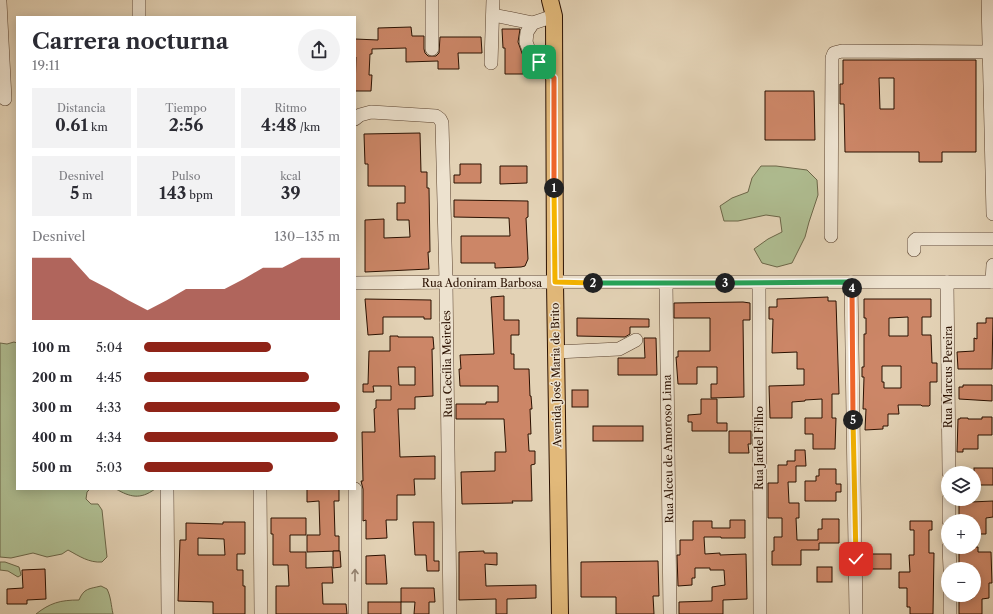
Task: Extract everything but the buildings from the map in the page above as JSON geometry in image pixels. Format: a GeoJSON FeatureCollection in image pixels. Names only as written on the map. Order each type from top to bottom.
{"type":"FeatureCollection","features":[{"type":"Feature","properties":{"kind":"main road","name":"Avenida José Maria de Brito"},"geometry":{"type":"LineString","coordinates":[[554,8],[555,282],[560,614]]}},
{"type":"Feature","properties":{"kind":"street"},"geometry":{"type":"LineString","coordinates":[[139,0],[139,16]]}},
{"type":"Feature","properties":{"kind":"street"},"geometry":{"type":"LineString","coordinates":[[432,0],[432,49]]}},
{"type":"Feature","properties":{"kind":"street"},"geometry":{"type":"LineString","coordinates":[[491,63],[493,0]]}},
{"type":"Feature","properties":{"kind":"street"},"geometry":{"type":"LineString","coordinates":[[988,0],[988,52],[993,214]]}},
{"type":"Feature","properties":{"kind":"street"},"geometry":{"type":"LineString","coordinates":[[0,2],[4,99]]}},
{"type":"Feature","properties":{"kind":"street"},"geometry":{"type":"LineString","coordinates":[[554,8],[533,23],[527,32],[526,42],[530,53],[554,78]]}},
{"type":"Feature","properties":{"kind":"street"},"geometry":{"type":"LineString","coordinates":[[493,15],[533,23]]}},
{"type":"Feature","properties":{"kind":"street"},"geometry":{"type":"LineString","coordinates":[[831,236],[832,58],[834,53],[842,51],[988,52]]}},
{"type":"Feature","properties":{"kind":"street","name":"Rua Cecília Meireles"},"geometry":{"type":"LineString","coordinates":[[356,118],[360,115],[371,112],[436,116],[442,123],[446,282],[450,614]]}},
{"type":"Feature","properties":{"kind":"street"},"geometry":{"type":"LineString","coordinates":[[914,250],[914,241],[916,239],[993,239]]}},
{"type":"Feature","properties":{"kind":"street"},"geometry":{"type":"LineString","coordinates":[[993,265],[993,282]]}},
{"type":"Feature","properties":{"kind":"street"},"geometry":{"type":"LineString","coordinates":[[852,282],[856,614]]}},
{"type":"Feature","properties":{"kind":"street","name":"Rua Marcus Pereira"},"geometry":{"type":"LineString","coordinates":[[947,282],[949,466]]}},
{"type":"Feature","properties":{"kind":"street","name":"Rua Adoniram Barbosa"},"geometry":{"type":"LineString","coordinates":[[356,283],[993,282]]}},
{"type":"Feature","properties":{"kind":"street","name":"Rua Alceu de Amoroso Lima"},"geometry":{"type":"LineString","coordinates":[[666,283],[670,614]]}},
{"type":"Feature","properties":{"kind":"street","name":"Rua Jardel Filho"},"geometry":{"type":"LineString","coordinates":[[759,283],[760,614]]}},
{"type":"Feature","properties":{"kind":"street"},"geometry":{"type":"LineString","coordinates":[[556,352],[619,349],[636,340]]}},
{"type":"Feature","properties":{"kind":"street"},"geometry":{"type":"LineString","coordinates":[[167,490],[168,614]]}},
{"type":"Feature","properties":{"kind":"street"},"geometry":{"type":"LineString","coordinates":[[260,490],[261,614]]}},
{"type":"Feature","properties":{"kind":"street"},"geometry":{"type":"LineString","coordinates":[[355,490],[355,614]]}},
{"type":"Feature","properties":{"kind":"street"},"geometry":{"type":"LineString","coordinates":[[950,602],[950,614]]}},
{"type":"Feature","properties":{"kind":"green space"},"geometry":{"type":"Polygon","coordinates":[[[761,166],[776,166],[807,170],[817,180],[818,195],[805,237],[792,263],[777,267],[762,263],[754,249],[768,239],[782,232],[780,217],[766,215],[738,221],[724,221],[720,206],[732,198],[748,192],[752,178],[761,166]]]}},
{"type":"Feature","properties":{"kind":"green space"},"geometry":{"type":"Polygon","coordinates":[[[0,343],[16,343],[16,490],[89,490],[87,492],[86,499],[91,504],[98,504],[102,510],[107,557],[102,562],[88,560],[68,550],[62,554],[47,557],[33,553],[11,558],[0,557],[0,343]]]}},
{"type":"Feature","properties":{"kind":"green space"},"geometry":{"type":"Polygon","coordinates":[[[118,490],[153,490],[140,496],[126,494],[118,490]]]}},
{"type":"Feature","properties":{"kind":"green space"},"geometry":{"type":"Polygon","coordinates":[[[0,562],[5,562],[19,567],[21,575],[18,577],[8,571],[0,570],[0,562]]]}},
{"type":"Feature","properties":{"kind":"green space"},"geometry":{"type":"Polygon","coordinates":[[[101,586],[107,589],[113,614],[36,614],[46,607],[56,603],[79,600],[85,591],[101,586]]]}},
{"type":"Feature","properties":{"kind":"route"},"geometry":{"type":"LineString","coordinates":[[539,62],[554,78],[555,282],[852,282],[856,559]]}}]}
